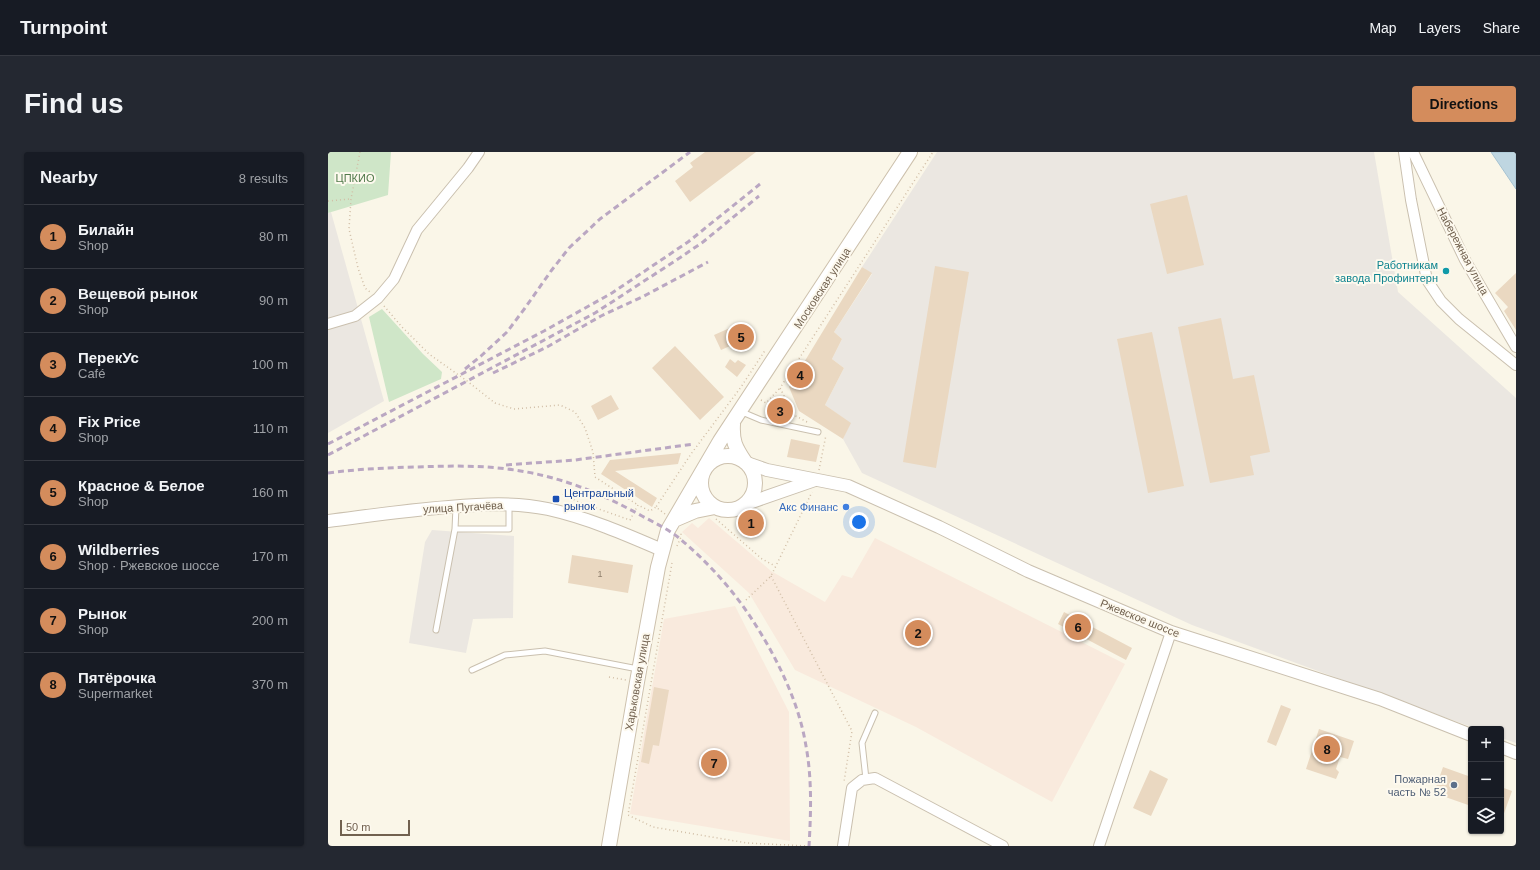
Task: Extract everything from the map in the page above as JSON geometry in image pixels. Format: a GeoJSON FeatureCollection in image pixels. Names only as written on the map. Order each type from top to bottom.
{"type":"FeatureCollection","features":[{"type":"Feature","properties":{"kind":"main road","name":"Московская улица"},"geometry":{"type":"LineString","coordinates":[[704,469],[709,459],[910,152]]}},
{"type":"Feature","properties":{"kind":"main road"},"geometry":{"type":"LineString","coordinates":[[733,424],[732,434],[735,445],[746,462],[755,476],[756,484],[754,492],[746,504],[731,511],[723,510],[709,503],[700,483],[704,469],[714,460],[726,456],[733,456],[746,462]]}},
{"type":"Feature","properties":{"kind":"main road","name":"Харьковская улица"},"geometry":{"type":"LineString","coordinates":[[609,846],[639,669],[670,552],[668,530],[677,525],[704,469]]}},
{"type":"Feature","properties":{"kind":"main road"},"geometry":{"type":"LineString","coordinates":[[677,525],[695,511],[715,507]]}},
{"type":"Feature","properties":{"kind":"street"},"geometry":{"type":"LineString","coordinates":[[328,324],[354,316],[378,298],[394,279],[417,230],[468,168],[478,152]]}},
{"type":"Feature","properties":{"kind":"street"},"geometry":{"type":"LineString","coordinates":[[1404,152],[1410,200],[1427,280],[1441,301],[1459,319],[1516,366]]}},
{"type":"Feature","properties":{"kind":"street","name":"Набережная улица"},"geometry":{"type":"LineString","coordinates":[[1413,152],[1465,260],[1516,347]]}},
{"type":"Feature","properties":{"kind":"street","name":"Ржевское шоссе"},"geometry":{"type":"LineString","coordinates":[[746,462],[767,470],[848,486],[939,527],[1028,571],[1171,632],[1380,699],[1468,734]]}},
{"type":"Feature","properties":{"kind":"street"},"geometry":{"type":"LineString","coordinates":[[746,504],[796,486],[818,480]]}},
{"type":"Feature","properties":{"kind":"street","name":"улица Пугачёва"},"geometry":{"type":"LineString","coordinates":[[328,521],[456,506],[488,504],[510,505],[548,509],[603,525],[670,552]]}},
{"type":"Feature","properties":{"kind":"street"},"geometry":{"type":"LineString","coordinates":[[1099,846],[1171,632]]}},
{"type":"Feature","properties":{"kind":"street"},"geometry":{"type":"LineString","coordinates":[[1504,748],[1516,753]]}},
{"type":"Feature","properties":{"kind":"street"},"geometry":{"type":"LineString","coordinates":[[843,846],[852,788],[862,780],[870,778],[999,845]]}},
{"type":"Feature","properties":{"kind":"lane"},"geometry":{"type":"LineString","coordinates":[[741,411],[761,420],[818,432]]}},
{"type":"Feature","properties":{"kind":"lane"},"geometry":{"type":"LineString","coordinates":[[455,529],[509,529],[510,505]]}},
{"type":"Feature","properties":{"kind":"lane"},"geometry":{"type":"LineString","coordinates":[[436,630],[455,529],[456,506]]}},
{"type":"Feature","properties":{"kind":"lane"},"geometry":{"type":"LineString","coordinates":[[472,670],[505,655],[545,651],[639,669]]}},
{"type":"Feature","properties":{"kind":"lane"},"geometry":{"type":"LineString","coordinates":[[870,778],[862,743],[876,713]]}},
{"type":"Feature","properties":{"kind":"path"},"geometry":{"type":"LineString","coordinates":[[360,152],[351,199],[349,229],[358,268],[365,288],[378,298],[429,354],[495,403],[514,408],[560,405],[575,412],[585,428],[593,452],[595,476],[638,505],[650,511],[656,507]]}},
{"type":"Feature","properties":{"kind":"path"},"geometry":{"type":"LineString","coordinates":[[808,422],[794,415],[780,388],[933,152]]}},
{"type":"Feature","properties":{"kind":"path"},"geometry":{"type":"LineString","coordinates":[[328,201],[351,199]]}},
{"type":"Feature","properties":{"kind":"path"},"geometry":{"type":"LineString","coordinates":[[746,600],[771,576],[818,480],[826,432]]}},
{"type":"Feature","properties":{"kind":"path"},"geometry":{"type":"LineString","coordinates":[[563,494],[576,501],[630,520],[638,505]]}},
{"type":"Feature","properties":{"kind":"path"},"geometry":{"type":"LineString","coordinates":[[677,525],[681,537],[670,552],[628,815],[653,827],[747,843],[808,846]]}},
{"type":"Feature","properties":{"kind":"path"},"geometry":{"type":"LineString","coordinates":[[771,576],[852,731],[844,785]]}},
{"type":"Feature","properties":{"kind":"shaded area"},"geometry":{"type":"Polygon","coordinates":[[[937,152],[1374,152],[1398,292],[1516,398],[1516,743],[1504,739],[1504,726],[1469,726],[1192,625],[862,473],[843,439],[850,423],[825,405],[844,368],[832,359],[842,339],[834,332],[872,274],[862,267],[937,152]]]}},
{"type":"Feature","properties":{"kind":"shaded area"},"geometry":{"type":"Polygon","coordinates":[[[331,212],[384,401],[328,433],[328,213],[331,212]]]}},
{"type":"Feature","properties":{"kind":"shaded area"},"geometry":{"type":"Polygon","coordinates":[[[709,518],[771,571],[825,602],[842,575],[852,578],[875,538],[1125,664],[1052,802],[916,727],[795,670],[749,593],[682,532],[692,523],[698,528],[709,518]]]}},
{"type":"Feature","properties":{"kind":"shaded area"},"geometry":{"type":"Polygon","coordinates":[[[432,530],[514,536],[513,618],[473,619],[466,653],[409,643],[425,542],[432,530]]]}},
{"type":"Feature","properties":{"kind":"shaded area"},"geometry":{"type":"Polygon","coordinates":[[[735,606],[789,712],[790,841],[630,814],[664,619],[735,606]]]}},
{"type":"Feature","properties":{"kind":"green space","name":"ЦПКИО"},"geometry":{"type":"Polygon","coordinates":[[[328,152],[391,152],[388,195],[328,213],[328,152]]]}},
{"type":"Feature","properties":{"kind":"green space"},"geometry":{"type":"Polygon","coordinates":[[[382,309],[423,354],[442,372],[441,379],[389,402],[369,317],[382,309]]]}},
{"type":"Feature","properties":{"kind":"water"},"geometry":{"type":"Polygon","coordinates":[[[1491,152],[1516,152],[1516,189],[1491,152]]]}},
{"type":"Feature","properties":{"kind":"building"},"geometry":{"type":"Polygon","coordinates":[[[705,152],[756,152],[690,202],[675,181],[693,167],[690,163],[705,152]]]}},
{"type":"Feature","properties":{"kind":"building"},"geometry":{"type":"Polygon","coordinates":[[[1187,195],[1204,265],[1167,274],[1150,204],[1187,195]]]}},
{"type":"Feature","properties":{"kind":"building"},"geometry":{"type":"Polygon","coordinates":[[[935,266],[969,272],[936,468],[903,462],[935,266]]]}},
{"type":"Feature","properties":{"kind":"building"},"geometry":{"type":"Polygon","coordinates":[[[862,267],[872,273],[834,332],[842,339],[832,359],[844,368],[825,405],[851,423],[843,439],[799,411],[789,387],[862,267]]]}},
{"type":"Feature","properties":{"kind":"building"},"geometry":{"type":"Polygon","coordinates":[[[1516,273],[1516,330],[1504,311],[1508,307],[1495,293],[1516,273]]]}},
{"type":"Feature","properties":{"kind":"building"},"geometry":{"type":"Polygon","coordinates":[[[1221,318],[1233,379],[1254,375],[1270,452],[1250,456],[1254,475],[1210,483],[1178,327],[1221,318]]]}},
{"type":"Feature","properties":{"kind":"building"},"geometry":{"type":"Polygon","coordinates":[[[741,323],[748,338],[721,350],[714,335],[741,323]]]}},
{"type":"Feature","properties":{"kind":"building"},"geometry":{"type":"Polygon","coordinates":[[[1152,332],[1184,486],[1148,493],[1117,339],[1152,332]]]}},
{"type":"Feature","properties":{"kind":"building"},"geometry":{"type":"Polygon","coordinates":[[[675,346],[724,397],[700,420],[652,368],[675,346]]]}},
{"type":"Feature","properties":{"kind":"building"},"geometry":{"type":"Polygon","coordinates":[[[730,359],[735,363],[738,360],[746,365],[737,377],[725,367],[730,359]]]}},
{"type":"Feature","properties":{"kind":"building"},"geometry":{"type":"Polygon","coordinates":[[[611,395],[619,409],[598,420],[591,406],[611,395]]]}},
{"type":"Feature","properties":{"kind":"building"},"geometry":{"type":"Polygon","coordinates":[[[791,439],[820,445],[816,462],[787,457],[791,439]]]}},
{"type":"Feature","properties":{"kind":"building"},"geometry":{"type":"Polygon","coordinates":[[[681,453],[678,464],[615,471],[657,498],[652,507],[601,474],[610,460],[681,453]]]}},
{"type":"Feature","properties":{"kind":"building"},"geometry":{"type":"Polygon","coordinates":[[[572,555],[633,565],[628,593],[568,583],[572,555]]]}},
{"type":"Feature","properties":{"kind":"building"},"geometry":{"type":"Polygon","coordinates":[[[1064,612],[1132,648],[1126,660],[1058,624],[1064,612]]]}},
{"type":"Feature","properties":{"kind":"building"},"geometry":{"type":"Polygon","coordinates":[[[654,687],[669,690],[659,746],[653,745],[649,764],[641,762],[654,687]]]}},
{"type":"Feature","properties":{"kind":"building"},"geometry":{"type":"Polygon","coordinates":[[[1281,705],[1291,709],[1276,746],[1267,742],[1281,705]]]}},
{"type":"Feature","properties":{"kind":"building"},"geometry":{"type":"Polygon","coordinates":[[[1319,729],[1354,741],[1348,759],[1340,757],[1336,769],[1339,772],[1336,779],[1306,769],[1319,729]]]}},
{"type":"Feature","properties":{"kind":"building","name":"Пожарная часть № 52"},"geometry":{"type":"Polygon","coordinates":[[[1443,767],[1468,776],[1468,805],[1434,793],[1443,767]]]}},
{"type":"Feature","properties":{"kind":"building"},"geometry":{"type":"Polygon","coordinates":[[[1150,770],[1168,779],[1151,816],[1133,808],[1150,770]]]}},
{"type":"Feature","properties":{"kind":"building"},"geometry":{"type":"Polygon","coordinates":[[[1504,788],[1512,791],[1504,813],[1504,788]]]}},
{"type":"Feature","properties":{"kind":"railway"},"geometry":{"type":"LineString","coordinates":[[465,369],[507,332],[569,248],[600,219],[690,152]]}},
{"type":"Feature","properties":{"kind":"railway"},"geometry":{"type":"LineString","coordinates":[[328,444],[544,331],[612,293],[688,242],[760,184]]}},
{"type":"Feature","properties":{"kind":"railway"},"geometry":{"type":"LineString","coordinates":[[328,455],[595,313],[703,242],[759,196]]}},
{"type":"Feature","properties":{"kind":"railway"},"geometry":{"type":"LineString","coordinates":[[493,373],[547,347],[601,316],[644,296],[708,262]]}},
{"type":"Feature","properties":{"kind":"railway"},"geometry":{"type":"LineString","coordinates":[[506,465],[575,460],[694,444]]}},
{"type":"Feature","properties":{"kind":"railway"},"geometry":{"type":"LineString","coordinates":[[328,473],[371,469],[449,466],[484,467],[525,472],[560,480],[594,492],[626,507],[679,538],[711,567],[739,600],[772,652],[793,698],[803,730],[808,758],[810,796],[809,846]]}},
{"type":"Feature","properties":{"kind":"place","name":"Работникам завода Профинтерн"},"geometry":{"type":"Point","coordinates":[1446,271]}},
{"type":"Feature","properties":{"kind":"place","name":"Красное & Белое"},"geometry":{"type":"Point","coordinates":[741,337]}},
{"type":"Feature","properties":{"kind":"place","name":"Fix Price"},"geometry":{"type":"Point","coordinates":[800,375]}},
{"type":"Feature","properties":{"kind":"place","name":"ПерекУс"},"geometry":{"type":"Point","coordinates":[780,411]}},
{"type":"Feature","properties":{"kind":"place","name":"Центральный рынок"},"geometry":{"type":"Point","coordinates":[556,499]}},
{"type":"Feature","properties":{"kind":"place","name":"Акс Финанс"},"geometry":{"type":"Point","coordinates":[846,507]}},
{"type":"Feature","properties":{"kind":"place","name":"Билайн"},"geometry":{"type":"Point","coordinates":[751,523]}},
{"type":"Feature","properties":{"kind":"place","name":"Wildberries"},"geometry":{"type":"Point","coordinates":[1078,627]}},
{"type":"Feature","properties":{"kind":"place","name":"Вещевой рынок"},"geometry":{"type":"Point","coordinates":[918,633]}},
{"type":"Feature","properties":{"kind":"place","name":"Пятёрочка"},"geometry":{"type":"Point","coordinates":[1327,749]}},
{"type":"Feature","properties":{"kind":"place","name":"Рынок"},"geometry":{"type":"Point","coordinates":[714,763]}},
{"type":"Feature","properties":{"kind":"place","name":"Пожарная часть № 52"},"geometry":{"type":"Point","coordinates":[1454,785]}}]}
